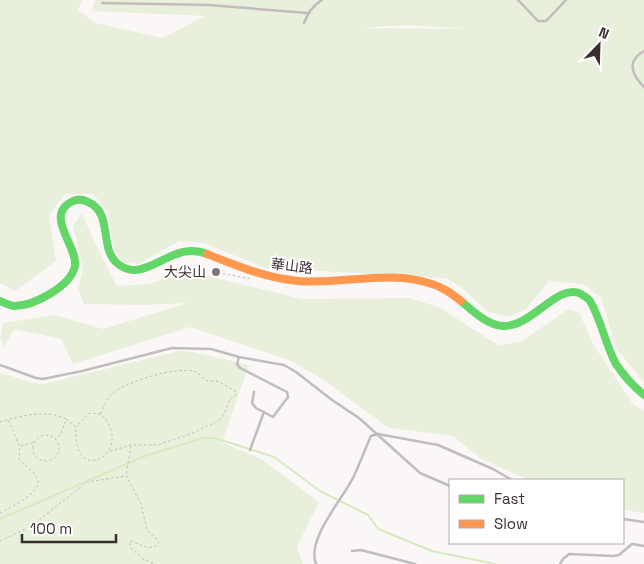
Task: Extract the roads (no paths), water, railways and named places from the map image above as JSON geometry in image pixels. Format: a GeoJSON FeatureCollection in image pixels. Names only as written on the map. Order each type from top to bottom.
{"type":"FeatureCollection","features":[{"type":"Feature","properties":{"kind":"street","name":"華山路"},"geometry":{"type":"LineString","coordinates":[[0,301],[4,304],[15,306],[31,302],[64,285],[68,281],[72,274],[75,260],[60,220],[62,210],[68,204],[76,200],[84,200],[96,205],[102,213],[111,255],[116,263],[121,267],[132,270],[147,269],[181,252],[193,250],[272,278],[310,282],[396,278],[425,281],[446,290],[492,324],[503,326],[524,322],[536,315],[556,297],[569,291],[576,292],[590,299],[616,364],[634,387],[644,394]]}},
{"type":"Feature","properties":{"kind":"lane"},"geometry":{"type":"LineString","coordinates":[[304,23],[308,13],[316,3],[322,0]]}},
{"type":"Feature","properties":{"kind":"lane"},"geometry":{"type":"LineString","coordinates":[[518,0],[538,21],[546,21],[566,0]]}},
{"type":"Feature","properties":{"kind":"lane"},"geometry":{"type":"LineString","coordinates":[[102,3],[209,5],[308,13]]}},
{"type":"Feature","properties":{"kind":"lane"},"geometry":{"type":"LineString","coordinates":[[644,51],[636,55],[632,65],[633,74],[644,88]]}},
{"type":"Feature","properties":{"kind":"lane"},"geometry":{"type":"LineString","coordinates":[[0,365],[43,379],[172,348],[203,347],[239,357],[277,363],[290,368],[359,418],[420,473],[449,486]]}},
{"type":"Feature","properties":{"kind":"lane"},"geometry":{"type":"LineString","coordinates":[[239,357],[237,364],[240,368],[287,392],[288,397],[274,417],[256,408],[252,402],[254,392]]}},
{"type":"Feature","properties":{"kind":"lane"},"geometry":{"type":"LineString","coordinates":[[250,450],[264,412]]}},
{"type":"Feature","properties":{"kind":"lane"},"geometry":{"type":"LineString","coordinates":[[316,564],[315,548],[324,526],[354,477],[371,436],[378,434],[438,445],[493,469],[510,479]]}},
{"type":"Feature","properties":{"kind":"lane"},"geometry":{"type":"LineString","coordinates":[[624,519],[644,522]]}},
{"type":"Feature","properties":{"kind":"lane"},"geometry":{"type":"LineString","coordinates":[[560,564],[562,559],[569,554],[613,556],[619,555],[632,544],[644,546]]}},
{"type":"Feature","properties":{"kind":"lane"},"geometry":{"type":"LineString","coordinates":[[352,551],[361,550],[415,564]]}},
{"type":"Feature","properties":{"kind":"waterway"},"geometry":{"type":"LineString","coordinates":[[0,519],[145,456],[203,438],[215,438],[274,457],[320,491],[368,515],[378,529],[432,551],[495,564]]}},
{"type":"Feature","properties":{"kind":"place","name":"大尖山"},"geometry":{"type":"Point","coordinates":[216,272]}}]}
